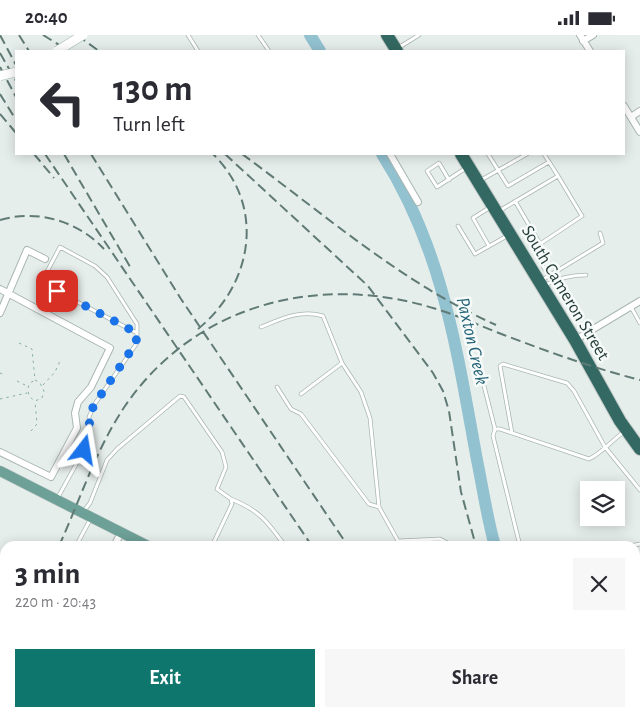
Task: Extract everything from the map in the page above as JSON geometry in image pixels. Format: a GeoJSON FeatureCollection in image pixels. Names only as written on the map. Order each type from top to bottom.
{"type":"FeatureCollection","features":[{"type":"Feature","properties":{"kind":"highway"},"geometry":{"type":"LineString","coordinates":[[387,35],[395,50]]}},
{"type":"Feature","properties":{"kind":"highway","name":"South Cameron Street"},"geometry":{"type":"LineString","coordinates":[[462,155],[510,234],[544,282],[620,421],[640,448]]}},
{"type":"Feature","properties":{"kind":"main road"},"geometry":{"type":"LineString","coordinates":[[59,50],[84,35]]}},
{"type":"Feature","properties":{"kind":"main road"},"geometry":{"type":"LineString","coordinates":[[0,76],[15,72]]}},
{"type":"Feature","properties":{"kind":"main road"},"geometry":{"type":"LineString","coordinates":[[0,471],[137,541]]}},
{"type":"Feature","properties":{"kind":"street"},"geometry":{"type":"LineString","coordinates":[[589,50],[581,38],[593,35]]}},
{"type":"Feature","properties":{"kind":"street"},"geometry":{"type":"LineString","coordinates":[[625,108],[640,132]]}},
{"type":"Feature","properties":{"kind":"street"},"geometry":{"type":"LineString","coordinates":[[630,117],[640,111]]}},
{"type":"Feature","properties":{"kind":"street"},"geometry":{"type":"LineString","coordinates":[[391,155],[418,202]]}},
{"type":"Feature","properties":{"kind":"street"},"geometry":{"type":"LineString","coordinates":[[0,313],[27,249],[45,259]]}},
{"type":"Feature","properties":{"kind":"street"},"geometry":{"type":"LineString","coordinates":[[0,289],[110,348],[91,387],[78,402],[75,413],[77,428],[51,477],[0,452]]}},
{"type":"Feature","properties":{"kind":"street"},"geometry":{"type":"LineString","coordinates":[[575,340],[640,301]]}},
{"type":"Feature","properties":{"kind":"street"},"geometry":{"type":"LineString","coordinates":[[117,541],[121,533]]}},
{"type":"Feature","properties":{"kind":"lane"},"geometry":{"type":"LineString","coordinates":[[188,35],[197,50]]}},
{"type":"Feature","properties":{"kind":"lane"},"geometry":{"type":"LineString","coordinates":[[258,35],[269,50]]}},
{"type":"Feature","properties":{"kind":"lane"},"geometry":{"type":"LineString","coordinates":[[397,50],[419,35]]}},
{"type":"Feature","properties":{"kind":"lane"},"geometry":{"type":"LineString","coordinates":[[489,155],[508,186],[549,162]]}},
{"type":"Feature","properties":{"kind":"lane"},"geometry":{"type":"LineString","coordinates":[[478,182],[525,155]]}},
{"type":"Feature","properties":{"kind":"lane"},"geometry":{"type":"LineString","coordinates":[[515,201],[540,244],[582,216],[545,155]]}},
{"type":"Feature","properties":{"kind":"lane"},"geometry":{"type":"LineString","coordinates":[[448,179],[439,163],[427,171],[437,187],[469,167]]}},
{"type":"Feature","properties":{"kind":"lane"},"geometry":{"type":"LineString","coordinates":[[490,246],[473,218],[515,201],[558,176]]}},
{"type":"Feature","properties":{"kind":"lane"},"geometry":{"type":"LineString","coordinates":[[458,226],[475,254],[510,234]]}},
{"type":"Feature","properties":{"kind":"lane"},"geometry":{"type":"LineString","coordinates":[[544,282],[603,243],[600,233]]}},
{"type":"Feature","properties":{"kind":"lane"},"geometry":{"type":"LineString","coordinates":[[57,500],[84,450],[90,429],[89,417],[94,405],[136,343],[137,333],[137,324],[107,277],[95,266],[60,247],[41,283],[137,333]]}},
{"type":"Feature","properties":{"kind":"lane"},"geometry":{"type":"LineString","coordinates":[[538,258],[544,282]]}},
{"type":"Feature","properties":{"kind":"lane"},"geometry":{"type":"LineString","coordinates":[[544,282],[571,275],[586,275]]}},
{"type":"Feature","properties":{"kind":"lane"},"geometry":{"type":"LineString","coordinates":[[630,307],[640,323]]}},
{"type":"Feature","properties":{"kind":"lane"},"geometry":{"type":"LineString","coordinates":[[261,327],[291,315],[312,312],[322,315],[342,363],[361,392],[370,418],[379,507],[398,541],[440,539],[444,541]]}},
{"type":"Feature","properties":{"kind":"lane"},"geometry":{"type":"LineString","coordinates":[[301,394],[342,363]]}},
{"type":"Feature","properties":{"kind":"lane"},"geometry":{"type":"LineString","coordinates":[[512,433],[500,366],[503,364],[567,383],[574,391],[605,447],[640,490]]}},
{"type":"Feature","properties":{"kind":"lane"},"geometry":{"type":"LineString","coordinates":[[482,378],[495,429],[493,435],[519,541]]}},
{"type":"Feature","properties":{"kind":"lane"},"geometry":{"type":"LineString","coordinates":[[277,387],[292,409],[302,414],[369,504],[379,507]]}},
{"type":"Feature","properties":{"kind":"lane"},"geometry":{"type":"LineString","coordinates":[[78,541],[106,460],[180,396],[184,397],[222,452],[226,467],[217,489],[261,515],[281,541]]}},
{"type":"Feature","properties":{"kind":"lane"},"geometry":{"type":"LineString","coordinates":[[495,429],[500,429],[588,459],[595,456],[627,431]]}},
{"type":"Feature","properties":{"kind":"lane"},"geometry":{"type":"LineString","coordinates":[[214,541],[232,504],[231,499]]}},
{"type":"Feature","properties":{"kind":"path"},"geometry":{"type":"LineString","coordinates":[[19,343],[32,349],[35,380],[42,385],[44,391],[42,397],[35,401]]}},
{"type":"Feature","properties":{"kind":"path"},"geometry":{"type":"LineString","coordinates":[[42,385],[56,372],[60,361]]}},
{"type":"Feature","properties":{"kind":"path"},"geometry":{"type":"LineString","coordinates":[[0,373],[5,375]]}},
{"type":"Feature","properties":{"kind":"path"},"geometry":{"type":"LineString","coordinates":[[35,380],[28,386],[30,398],[35,401]]}},
{"type":"Feature","properties":{"kind":"path"},"geometry":{"type":"LineString","coordinates":[[17,381],[28,386]]}},
{"type":"Feature","properties":{"kind":"path"},"geometry":{"type":"LineString","coordinates":[[0,399],[28,393]]}},
{"type":"Feature","properties":{"kind":"path"},"geometry":{"type":"LineString","coordinates":[[32,431],[36,424],[35,401]]}},
{"type":"Feature","properties":{"kind":"waterway","name":"Paxton Creek"},"geometry":{"type":"LineString","coordinates":[[310,35],[319,50]]}},
{"type":"Feature","properties":{"kind":"waterway","name":"Paxton Creek"},"geometry":{"type":"LineString","coordinates":[[383,155],[403,190],[420,227],[434,264],[445,302],[494,541]]}},
{"type":"Feature","properties":{"kind":"railway"},"geometry":{"type":"LineString","coordinates":[[0,35],[15,63]]}},
{"type":"Feature","properties":{"kind":"railway"},"geometry":{"type":"LineString","coordinates":[[19,35],[28,50]]}},
{"type":"Feature","properties":{"kind":"railway"},"geometry":{"type":"LineString","coordinates":[[43,35],[67,50]]}},
{"type":"Feature","properties":{"kind":"railway"},"geometry":{"type":"LineString","coordinates":[[77,35],[98,50]]}},
{"type":"Feature","properties":{"kind":"railway"},"geometry":{"type":"LineString","coordinates":[[0,53],[15,79]]}},
{"type":"Feature","properties":{"kind":"railway"},"geometry":{"type":"LineString","coordinates":[[0,67],[15,95]]}},
{"type":"Feature","properties":{"kind":"railway"},"geometry":{"type":"LineString","coordinates":[[0,94],[15,118]]}},
{"type":"Feature","properties":{"kind":"railway"},"geometry":{"type":"LineString","coordinates":[[0,114],[15,132]]}},
{"type":"Feature","properties":{"kind":"railway"},"geometry":{"type":"LineString","coordinates":[[35,155],[54,178]]}},
{"type":"Feature","properties":{"kind":"railway"},"geometry":{"type":"LineString","coordinates":[[46,155],[309,541]]}},
{"type":"Feature","properties":{"kind":"railway"},"geometry":{"type":"LineString","coordinates":[[65,155],[132,270]]}},
{"type":"Feature","properties":{"kind":"railway"},"geometry":{"type":"LineString","coordinates":[[92,155],[181,299],[345,541]]}},
{"type":"Feature","properties":{"kind":"railway"},"geometry":{"type":"LineString","coordinates":[[198,329],[217,311],[231,290],[241,268],[246,244],[246,220],[241,197],[230,175],[214,155]]}},
{"type":"Feature","properties":{"kind":"railway"},"geometry":{"type":"LineString","coordinates":[[226,155],[368,286],[433,373],[443,391],[449,411],[461,492],[475,541]]}},
{"type":"Feature","properties":{"kind":"railway"},"geometry":{"type":"LineString","coordinates":[[243,155],[396,268],[461,308],[496,325]]}},
{"type":"Feature","properties":{"kind":"railway"},"geometry":{"type":"LineString","coordinates":[[0,220],[28,216],[56,220],[82,231],[104,249]]}},
{"type":"Feature","properties":{"kind":"railway"},"geometry":{"type":"LineString","coordinates":[[61,541],[105,440],[125,406],[154,371],[186,343],[223,321],[262,306],[303,297],[346,294],[390,298],[433,308],[554,354],[640,380]]}},
{"type":"Feature","properties":{"kind":"route"},"geometry":{"type":"LineString","coordinates":[[57,291],[137,333],[136,343],[94,405],[89,417],[89,437],[84,450]]}}]}
